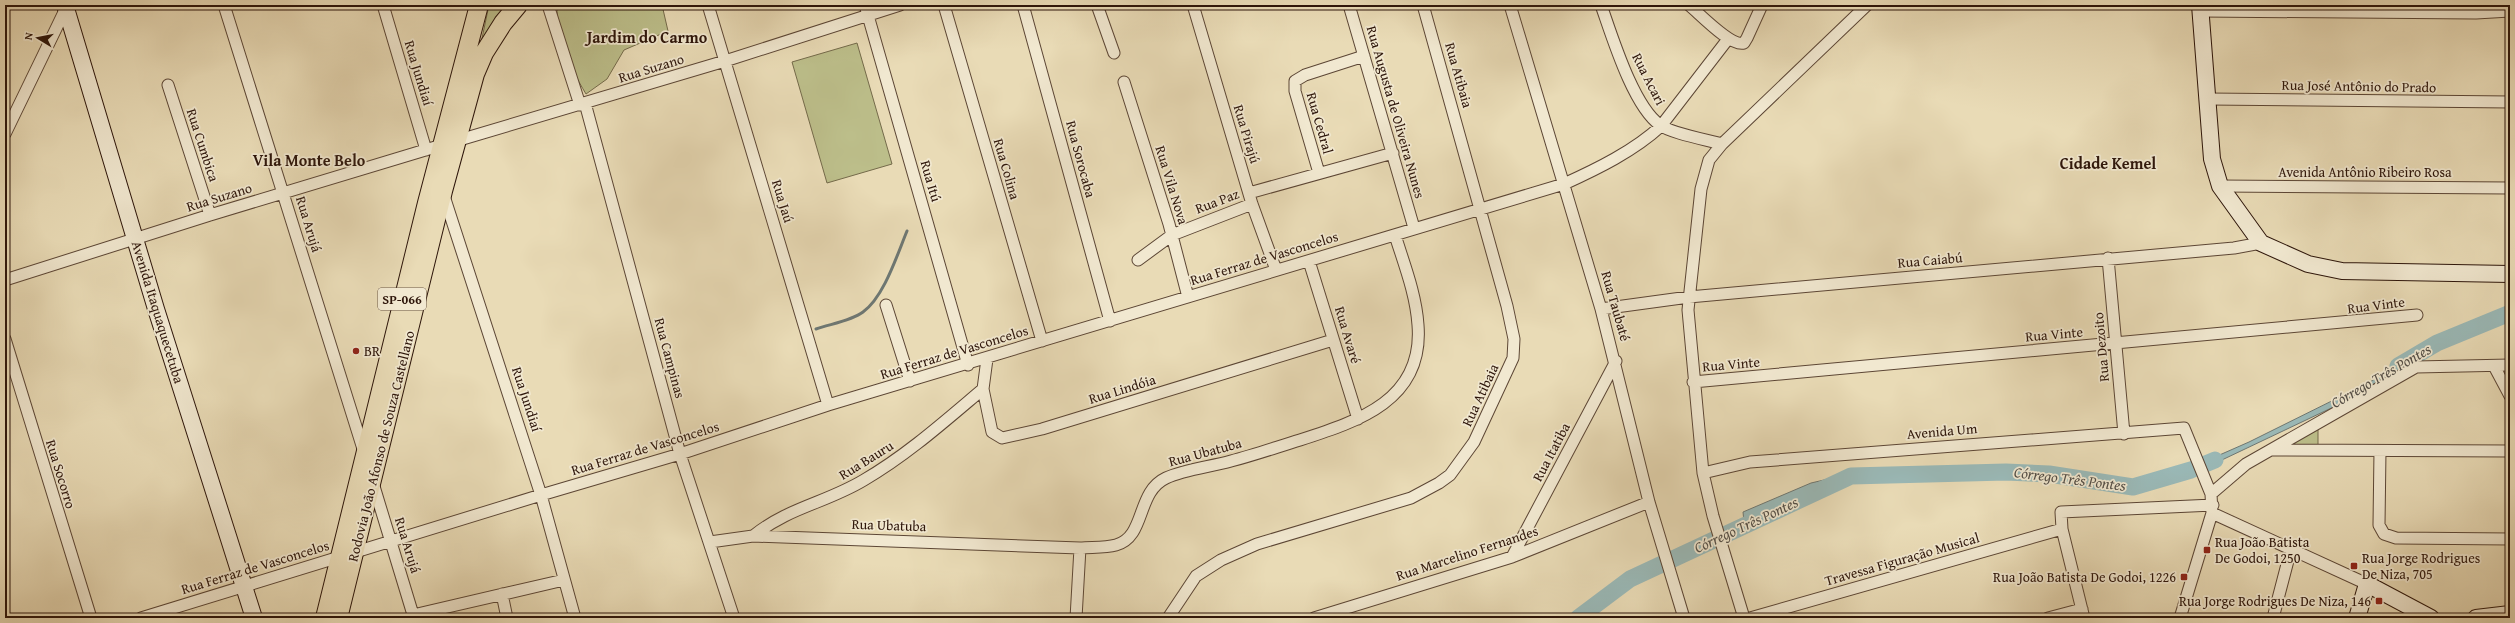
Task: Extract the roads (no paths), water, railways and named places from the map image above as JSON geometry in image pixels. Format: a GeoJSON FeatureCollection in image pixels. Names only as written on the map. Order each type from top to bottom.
{"type":"FeatureCollection","features":[{"type":"Feature","properties":{"kind":"main road","name":"Rodovia João Afonso de Souza Castellano"},"geometry":{"type":"LineString","coordinates":[[338,618],[364,452],[478,5]]}},
{"type":"Feature","properties":{"kind":"main road","name":"Rodovia João Afonso de Souza Castellano"},"geometry":{"type":"LineString","coordinates":[[325,618],[348,555],[372,480],[443,191],[441,146],[484,53],[503,22],[518,5]]}},
{"type":"Feature","properties":{"kind":"main road","name":"Avenida Itaquaquecetuba"},"geometry":{"type":"LineString","coordinates":[[65,6],[135,239],[245,585],[254,618]]}},
{"type":"Feature","properties":{"kind":"main road"},"geometry":{"type":"LineString","coordinates":[[2201,8],[2212,159],[2220,186],[2261,242],[2308,264],[2342,270],[2510,274]]}},
{"type":"Feature","properties":{"kind":"main road"},"geometry":{"type":"LineString","coordinates":[[2357,618],[2367,584],[2431,618]]}},
{"type":"Feature","properties":{"kind":"main road"},"geometry":{"type":"LineString","coordinates":[[2476,618],[2510,614]]}},
{"type":"Feature","properties":{"kind":"street","name":"Rua Arujá"},"geometry":{"type":"LineString","coordinates":[[224,5],[364,452]]}},
{"type":"Feature","properties":{"kind":"street","name":"Rua Jundiaí"},"geometry":{"type":"LineString","coordinates":[[383,5],[441,146]]}},
{"type":"Feature","properties":{"kind":"street","name":"Rua Campinas"},"geometry":{"type":"LineString","coordinates":[[548,5],[583,104],[680,454],[734,618]]}},
{"type":"Feature","properties":{"kind":"street","name":"Rua Jaú"},"geometry":{"type":"LineString","coordinates":[[708,5],[828,406]]}},
{"type":"Feature","properties":{"kind":"street","name":"Rua Suzano"},"geometry":{"type":"LineString","coordinates":[[5,280],[210,215],[725,61],[867,10],[900,5]]}},
{"type":"Feature","properties":{"kind":"street","name":"Rua Colina"},"geometry":{"type":"LineString","coordinates":[[944,5],[1042,341]]}},
{"type":"Feature","properties":{"kind":"street","name":"Rua Sorocaba"},"geometry":{"type":"LineString","coordinates":[[1023,5],[1110,321]]}},
{"type":"Feature","properties":{"kind":"street"},"geometry":{"type":"LineString","coordinates":[[1097,5],[1114,53]]}},
{"type":"Feature","properties":{"kind":"street","name":"Rua Pirajú"},"geometry":{"type":"LineString","coordinates":[[1193,5],[1250,198],[1276,270]]}},
{"type":"Feature","properties":{"kind":"street","name":"Rua Augusta de Oliveira Nunes"},"geometry":{"type":"LineString","coordinates":[[1349,5],[1414,228]]}},
{"type":"Feature","properties":{"kind":"street","name":"Rua Atibaia"},"geometry":{"type":"LineString","coordinates":[[1168,618],[1196,576],[1221,560],[1258,544],[1411,498],[1439,484],[1450,475],[1474,442],[1513,358],[1513,332],[1481,208],[1423,5]]}},
{"type":"Feature","properties":{"kind":"street","name":"Rua Taubaté"},"geometry":{"type":"LineString","coordinates":[[1510,5],[1616,361],[1649,502],[1684,618]]}},
{"type":"Feature","properties":{"kind":"street","name":"Rua Acari"},"geometry":{"type":"LineString","coordinates":[[1601,5],[1633,85],[1650,115],[1661,126],[1722,144]]}},
{"type":"Feature","properties":{"kind":"street"},"geometry":{"type":"LineString","coordinates":[[1689,5],[1728,39],[1739,44],[1744,43],[1747,38],[1762,5]]}},
{"type":"Feature","properties":{"kind":"street"},"geometry":{"type":"LineString","coordinates":[[1744,618],[1717,531],[1703,473],[1693,382],[1689,297],[1702,183],[1709,160],[1722,144],[1867,5]]}},
{"type":"Feature","properties":{"kind":"street"},"geometry":{"type":"LineString","coordinates":[[5,134],[65,6]]}},
{"type":"Feature","properties":{"kind":"street"},"geometry":{"type":"LineString","coordinates":[[2201,8],[2476,13],[2510,10]]}},
{"type":"Feature","properties":{"kind":"street","name":"Rua Itú"},"geometry":{"type":"LineString","coordinates":[[867,10],[968,365]]}},
{"type":"Feature","properties":{"kind":"street","name":"Rua Ferraz de Vasconcelos"},"geometry":{"type":"LineString","coordinates":[[141,618],[245,585],[680,454],[828,406],[968,365],[1394,234],[1564,184],[1623,153],[1650,136],[1661,126],[1728,39]]}},
{"type":"Feature","properties":{"kind":"street","name":"Rua Cedral"},"geometry":{"type":"LineString","coordinates":[[1319,173],[1296,91],[1295,82],[1305,75],[1364,56]]}},
{"type":"Feature","properties":{"kind":"street","name":"Rua Vila Nova"},"geometry":{"type":"LineString","coordinates":[[1124,82],[1172,235],[1188,297]]}},
{"type":"Feature","properties":{"kind":"street","name":"Rua Cumbica"},"geometry":{"type":"LineString","coordinates":[[168,85],[210,215]]}},
{"type":"Feature","properties":{"kind":"street","name":"Rua José Antônio do Prado"},"geometry":{"type":"LineString","coordinates":[[2208,99],[2510,102]]}},
{"type":"Feature","properties":{"kind":"street","name":"Rua Paz"},"geometry":{"type":"LineString","coordinates":[[1138,260],[1172,235],[1250,198],[1319,173],[1393,153]]}},
{"type":"Feature","properties":{"kind":"street","name":"Avenida Antônio Ribeiro Rosa"},"geometry":{"type":"LineString","coordinates":[[2220,186],[2510,188]]}},
{"type":"Feature","properties":{"kind":"street","name":"Rua Jundiaí"},"geometry":{"type":"LineString","coordinates":[[443,191],[541,495],[575,618]]}},
{"type":"Feature","properties":{"kind":"street","name":"Rua Ubatuba"},"geometry":{"type":"LineString","coordinates":[[710,542],[753,536],[1080,548],[1117,545],[1129,539],[1136,528],[1148,494],[1155,485],[1167,478],[1239,459],[1344,426],[1387,403],[1409,376],[1415,363],[1418,326],[1415,298],[1394,234]]}},
{"type":"Feature","properties":{"kind":"street","name":"Rua Caiabú"},"geometry":{"type":"LineString","coordinates":[[1601,309],[1689,297],[2108,258],[2234,248],[2261,242]]}},
{"type":"Feature","properties":{"kind":"street","name":"Rua Dezoito"},"geometry":{"type":"LineString","coordinates":[[2108,258],[2124,434]]}},
{"type":"Feature","properties":{"kind":"street","name":"Rua Avaré"},"geometry":{"type":"LineString","coordinates":[[1309,261],[1358,419]]}},
{"type":"Feature","properties":{"kind":"street"},"geometry":{"type":"LineString","coordinates":[[886,305],[910,381]]}},
{"type":"Feature","properties":{"kind":"street","name":"Rua Vinte"},"geometry":{"type":"LineString","coordinates":[[1693,382],[2417,315]]}},
{"type":"Feature","properties":{"kind":"street","name":"Rua Socorro"},"geometry":{"type":"LineString","coordinates":[[5,339],[91,618]]}},
{"type":"Feature","properties":{"kind":"street","name":"Rua Lindóia"},"geometry":{"type":"LineString","coordinates":[[987,359],[983,389],[992,432],[1002,438],[1042,430],[1333,340]]}},
{"type":"Feature","properties":{"kind":"street","name":"Rua Itatiba"},"geometry":{"type":"LineString","coordinates":[[1512,557],[1616,361]]}},
{"type":"Feature","properties":{"kind":"street"},"geometry":{"type":"LineString","coordinates":[[2494,366],[2510,396]]}},
{"type":"Feature","properties":{"kind":"street"},"geometry":{"type":"LineString","coordinates":[[2180,618],[2212,504],[2246,464],[2416,367],[2510,366]]}},
{"type":"Feature","properties":{"kind":"street","name":"Rua Bauru"},"geometry":{"type":"LineString","coordinates":[[753,536],[779,517],[840,494],[865,480],[914,447],[983,389]]}},
{"type":"Feature","properties":{"kind":"street","name":"Avenida Um"},"geometry":{"type":"LineString","coordinates":[[1703,473],[1750,462],[1945,445],[2124,434],[2184,428],[2212,504]]}},
{"type":"Feature","properties":{"kind":"street"},"geometry":{"type":"LineString","coordinates":[[2270,450],[2510,451]]}},
{"type":"Feature","properties":{"kind":"street"},"geometry":{"type":"LineString","coordinates":[[2380,451],[2379,525],[2384,534],[2396,538],[2510,539]]}},
{"type":"Feature","properties":{"kind":"street","name":"Rua Arujá"},"geometry":{"type":"LineString","coordinates":[[372,480],[414,616]]}},
{"type":"Feature","properties":{"kind":"street","name":"Rua Marcelino Fernandes"},"geometry":{"type":"LineString","coordinates":[[1314,618],[1512,557],[1649,502]]}},
{"type":"Feature","properties":{"kind":"street"},"geometry":{"type":"LineString","coordinates":[[2048,618],[2083,614],[2062,529],[2061,512],[2212,504],[2291,549],[2367,584]]}},
{"type":"Feature","properties":{"kind":"street","name":"Travessa Figuração Musical"},"geometry":{"type":"LineString","coordinates":[[1750,618],[2062,529]]}},
{"type":"Feature","properties":{"kind":"street"},"geometry":{"type":"LineString","coordinates":[[1076,618],[1080,548]]}},
{"type":"Feature","properties":{"kind":"street"},"geometry":{"type":"LineString","coordinates":[[2273,618],[2291,549]]}},
{"type":"Feature","properties":{"kind":"street"},"geometry":{"type":"LineString","coordinates":[[414,616],[564,580]]}},
{"type":"Feature","properties":{"kind":"street"},"geometry":{"type":"LineString","coordinates":[[502,594],[507,618]]}},
{"type":"Feature","properties":{"kind":"water"},"geometry":{"type":"Polygon","coordinates":[[[2418,350],[2418,357],[2344,402],[2205,468],[2199,464],[2249,442],[2370,382],[2418,350]]]}},
{"type":"Feature","properties":{"kind":"water"},"geometry":{"type":"Polygon","coordinates":[[[1912,469],[1911,473],[1863,473],[1811,488],[1744,522],[1743,512],[1811,483],[1867,470],[1912,469]]]}},
{"type":"Feature","properties":{"kind":"waterway"},"geometry":{"type":"LineString","coordinates":[[816,329],[853,318],[871,305],[884,286],[907,231]]}},
{"type":"Feature","properties":{"kind":"waterway","name":"Córrego Três Pontes"},"geometry":{"type":"LineString","coordinates":[[2398,366],[2437,343],[2510,313]]}},
{"type":"Feature","properties":{"kind":"waterway","name":"Córrego Três Pontes"},"geometry":{"type":"LineString","coordinates":[[1578,618],[1630,579],[1851,476],[2006,472],[2049,474],[2133,487],[2191,470],[2215,460]]}},
{"type":"Feature","properties":{"kind":"place","name":"BR"},"geometry":{"type":"Point","coordinates":[356,351]}},
{"type":"Feature","properties":{"kind":"place","name":"Rua João Batista De Godoi, 1250"},"geometry":{"type":"Point","coordinates":[2207,550]}},
{"type":"Feature","properties":{"kind":"place","name":"Rua Jorge Rodrigues De Niza, 705"},"geometry":{"type":"Point","coordinates":[2354,566]}},
{"type":"Feature","properties":{"kind":"place","name":"Rua João Batista De Godoi, 1226"},"geometry":{"type":"Point","coordinates":[2184,577]}},
{"type":"Feature","properties":{"kind":"place","name":"Rua Jorge Rodrigues De Niza, 146"},"geometry":{"type":"Point","coordinates":[2379,601]}},
{"type":"Feature","properties":{"kind":"district","name":"Jardim do Carmo"},"geometry":{"type":"Point","coordinates":[647,37]}},
{"type":"Feature","properties":{"kind":"district","name":"Vila Monte Belo"},"geometry":{"type":"Point","coordinates":[309,160]}},
{"type":"Feature","properties":{"kind":"district","name":"Cidade Kemel"},"geometry":{"type":"Point","coordinates":[2108,163]}}]}
